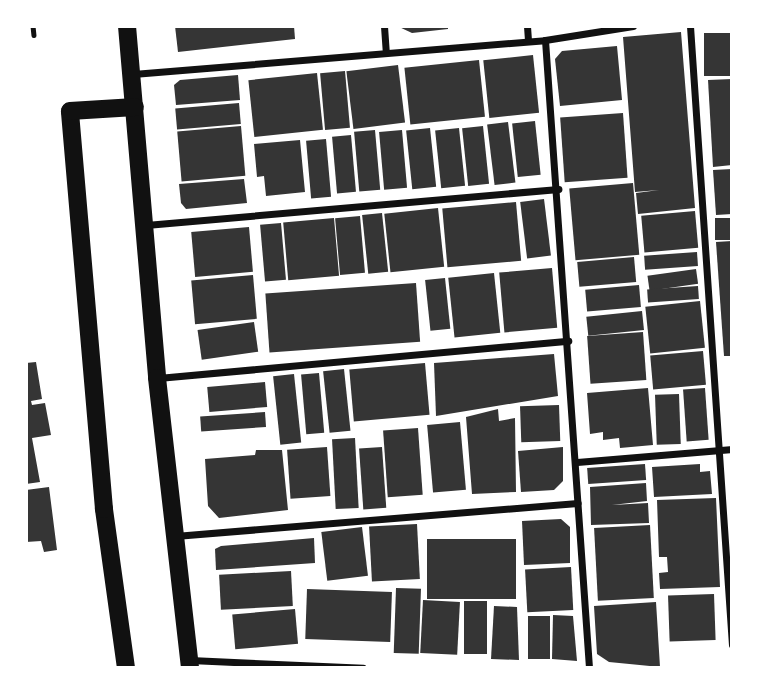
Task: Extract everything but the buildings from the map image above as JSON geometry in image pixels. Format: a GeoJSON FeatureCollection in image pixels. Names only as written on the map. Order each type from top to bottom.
{"type":"FeatureCollection","features":[{"type":"Feature","properties":{"kind":"main road"},"geometry":{"type":"LineString","coordinates":[[127,26],[157,378],[190,664]]}},
{"type":"Feature","properties":{"kind":"main road"},"geometry":{"type":"LineString","coordinates":[[126,668],[104,509],[70,111],[135,107]]}},
{"type":"Feature","properties":{"kind":"street"},"geometry":{"type":"LineString","coordinates":[[384,26],[386,52]]}},
{"type":"Feature","properties":{"kind":"street"},"geometry":{"type":"LineString","coordinates":[[527,26],[528,41]]}},
{"type":"Feature","properties":{"kind":"street"},"geometry":{"type":"LineString","coordinates":[[132,74],[545,40],[633,26]]}},
{"type":"Feature","properties":{"kind":"street"},"geometry":{"type":"LineString","coordinates":[[690,26],[722,449],[732,646]]}},
{"type":"Feature","properties":{"kind":"street"},"geometry":{"type":"LineString","coordinates":[[545,40],[558,189],[589,668]]}},
{"type":"Feature","properties":{"kind":"street"},"geometry":{"type":"LineString","coordinates":[[145,225],[558,189]]}},
{"type":"Feature","properties":{"kind":"street"},"geometry":{"type":"LineString","coordinates":[[157,378],[568,341]]}},
{"type":"Feature","properties":{"kind":"street"},"geometry":{"type":"LineString","coordinates":[[577,462],[732,449]]}},
{"type":"Feature","properties":{"kind":"street"},"geometry":{"type":"LineString","coordinates":[[174,536],[578,503]]}},
{"type":"Feature","properties":{"kind":"street"},"geometry":{"type":"LineString","coordinates":[[190,664],[363,668]]}},
{"type":"Feature","properties":{"kind":"path"},"geometry":{"type":"LineString","coordinates":[[33,26],[34,35]]}}]}
